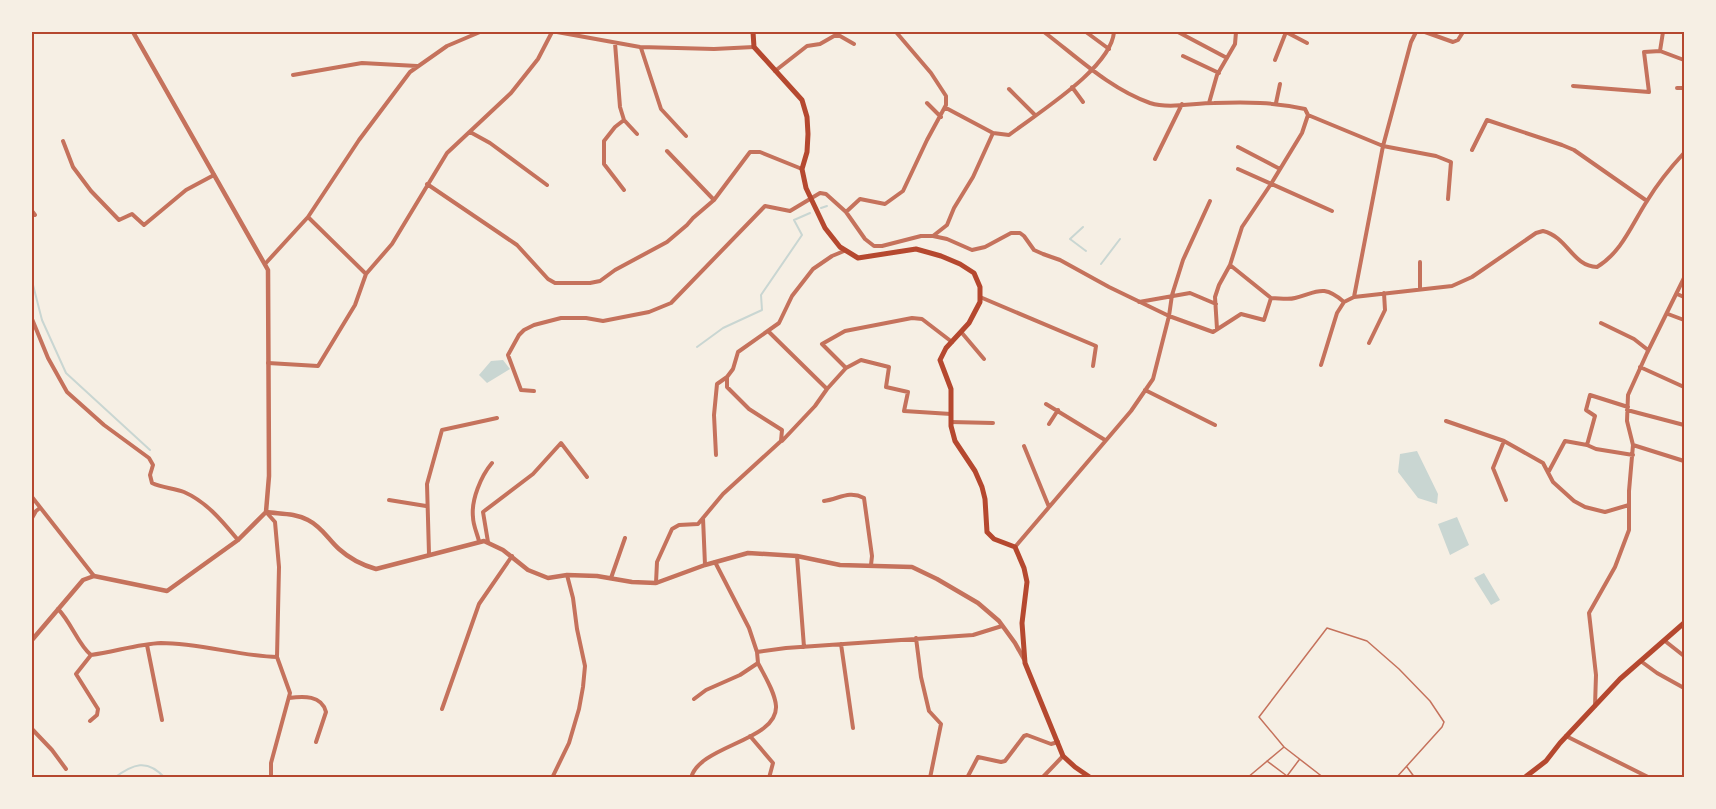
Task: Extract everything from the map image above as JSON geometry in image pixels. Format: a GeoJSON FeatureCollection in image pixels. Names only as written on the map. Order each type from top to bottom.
{"type":"FeatureCollection","features":[{"type":"Feature","properties":{"kind":"main road"},"geometry":{"type":"LineString","coordinates":[[753,32],[754,47],[802,100],[807,117],[807,152],[802,169],[809,199],[825,228],[844,251],[858,258],[916,249],[941,256],[974,273],[980,287],[980,297],[974,315],[940,360],[951,389],[951,422],[955,441],[975,471],[982,487],[987,532],[994,538],[1015,547],[1024,568],[1027,582],[1022,623],[1025,663],[1063,756],[1091,777]]}},
{"type":"Feature","properties":{"kind":"main road"},"geometry":{"type":"LineString","coordinates":[[1524,777],[1546,761],[1566,736],[1620,679],[1684,623]]}},
{"type":"Feature","properties":{"kind":"street"},"geometry":{"type":"LineString","coordinates":[[32,640],[83,580],[94,576],[167,591],[238,540],[266,512],[269,476],[268,270],[133,32]]}},
{"type":"Feature","properties":{"kind":"street"},"geometry":{"type":"LineString","coordinates":[[265,264],[308,217],[359,140],[410,72],[447,46],[480,32]]}},
{"type":"Feature","properties":{"kind":"street"},"geometry":{"type":"LineString","coordinates":[[268,363],[318,366],[355,304],[366,274],[392,244],[447,153],[511,93],[538,59],[552,32]]}},
{"type":"Feature","properties":{"kind":"street"},"geometry":{"type":"LineString","coordinates":[[557,32],[640,47],[714,49],[754,47]]}},
{"type":"Feature","properties":{"kind":"street"},"geometry":{"type":"LineString","coordinates":[[846,212],[860,199],[885,204],[903,191],[927,140],[946,108],[946,96],[931,73],[896,32]]}},
{"type":"Feature","properties":{"kind":"street"},"geometry":{"type":"LineString","coordinates":[[1044,32],[1117,87],[1152,103],[1276,103],[1305,110],[1308,115],[1383,146],[1436,156],[1451,162],[1448,199]]}},
{"type":"Feature","properties":{"kind":"street"},"geometry":{"type":"LineString","coordinates":[[1086,32],[1109,49]]}},
{"type":"Feature","properties":{"kind":"street"},"geometry":{"type":"LineString","coordinates":[[946,108],[993,133],[1009,135],[1094,70],[1109,49],[1114,32]]}},
{"type":"Feature","properties":{"kind":"street"},"geometry":{"type":"LineString","coordinates":[[1178,32],[1227,58]]}},
{"type":"Feature","properties":{"kind":"street"},"geometry":{"type":"LineString","coordinates":[[1209,103],[1219,73],[1234,44],[1236,32]]}},
{"type":"Feature","properties":{"kind":"street"},"geometry":{"type":"LineString","coordinates":[[1275,60],[1286,32],[1307,44]]}},
{"type":"Feature","properties":{"kind":"street"},"geometry":{"type":"LineString","coordinates":[[1354,297],[1383,146],[1411,42],[1416,32]]}},
{"type":"Feature","properties":{"kind":"street"},"geometry":{"type":"LineString","coordinates":[[1425,32],[1453,42],[1458,40],[1462,32]]}},
{"type":"Feature","properties":{"kind":"street"},"geometry":{"type":"LineString","coordinates":[[1660,51],[1663,32]]}},
{"type":"Feature","properties":{"kind":"street"},"geometry":{"type":"LineString","coordinates":[[775,71],[807,46],[820,44],[834,36],[840,36],[854,44]]}},
{"type":"Feature","properties":{"kind":"street"},"geometry":{"type":"LineString","coordinates":[[615,43],[620,107],[624,120],[637,134]]}},
{"type":"Feature","properties":{"kind":"street"},"geometry":{"type":"LineString","coordinates":[[640,47],[661,109],[686,136]]}},
{"type":"Feature","properties":{"kind":"street"},"geometry":{"type":"LineString","coordinates":[[1573,86],[1648,92],[1644,52],[1660,51],[1684,60]]}},
{"type":"Feature","properties":{"kind":"street"},"geometry":{"type":"LineString","coordinates":[[1183,56],[1219,73]]}},
{"type":"Feature","properties":{"kind":"street"},"geometry":{"type":"LineString","coordinates":[[293,75],[362,63],[417,66]]}},
{"type":"Feature","properties":{"kind":"street"},"geometry":{"type":"LineString","coordinates":[[1276,103],[1280,84]]}},
{"type":"Feature","properties":{"kind":"street"},"geometry":{"type":"LineString","coordinates":[[1072,87],[1083,102]]}},
{"type":"Feature","properties":{"kind":"street"},"geometry":{"type":"LineString","coordinates":[[1677,88],[1684,88]]}},
{"type":"Feature","properties":{"kind":"street"},"geometry":{"type":"LineString","coordinates":[[1009,89],[1035,115]]}},
{"type":"Feature","properties":{"kind":"street"},"geometry":{"type":"LineString","coordinates":[[927,103],[941,117]]}},
{"type":"Feature","properties":{"kind":"street"},"geometry":{"type":"LineString","coordinates":[[1155,159],[1182,104]]}},
{"type":"Feature","properties":{"kind":"street"},"geometry":{"type":"LineString","coordinates":[[1217,330],[1216,304],[1219,285],[1230,265],[1242,227],[1302,134],[1308,115]]}},
{"type":"Feature","properties":{"kind":"street"},"geometry":{"type":"LineString","coordinates":[[624,120],[604,141],[604,164],[624,189]]}},
{"type":"Feature","properties":{"kind":"street"},"geometry":{"type":"LineString","coordinates":[[1472,150],[1487,120],[1574,150],[1647,201]]}},
{"type":"Feature","properties":{"kind":"street"},"geometry":{"type":"LineString","coordinates":[[470,132],[490,143],[547,185]]}},
{"type":"Feature","properties":{"kind":"street"},"geometry":{"type":"LineString","coordinates":[[933,236],[947,225],[993,133]]}},
{"type":"Feature","properties":{"kind":"street"},"geometry":{"type":"LineString","coordinates":[[63,141],[73,167],[119,220],[132,214],[144,225],[186,190],[214,175]]}},
{"type":"Feature","properties":{"kind":"street"},"geometry":{"type":"LineString","coordinates":[[1238,147],[1280,169]]}},
{"type":"Feature","properties":{"kind":"street"},"geometry":{"type":"LineString","coordinates":[[667,151],[714,200]]}},
{"type":"Feature","properties":{"kind":"street"},"geometry":{"type":"LineString","coordinates":[[427,184],[517,245],[548,279],[555,283],[590,283],[600,281],[615,270],[667,242],[714,200],[752,151],[802,169]]}},
{"type":"Feature","properties":{"kind":"street"},"geometry":{"type":"LineString","coordinates":[[1321,365],[1337,313],[1344,302],[1354,297],[1452,286],[1472,277],[1536,233],[1543,231],[1563,241],[1580,262],[1589,267],[1597,267],[1617,250],[1666,173],[1684,153]]}},
{"type":"Feature","properties":{"kind":"street"},"geometry":{"type":"LineString","coordinates":[[1238,169],[1332,211]]}},
{"type":"Feature","properties":{"kind":"street"},"geometry":{"type":"LineString","coordinates":[[534,391],[521,390],[508,356],[524,330],[561,318],[603,321],[649,312],[671,303],[765,206],[790,211],[820,193],[826,194],[846,212],[865,239],[874,246],[921,236],[933,236],[947,239],[972,250],[985,247],[1011,232],[1020,233],[1034,250],[1060,260],[1169,316],[1213,332],[1241,314],[1264,320],[1271,298]]}},
{"type":"Feature","properties":{"kind":"street"},"geometry":{"type":"LineString","coordinates":[[1015,547],[1131,411],[1152,379],[1169,316],[1172,295],[1183,260],[1210,201]]}},
{"type":"Feature","properties":{"kind":"street"},"geometry":{"type":"LineString","coordinates":[[32,211],[35,215]]}},
{"type":"Feature","properties":{"kind":"street"},"geometry":{"type":"LineString","coordinates":[[308,217],[366,274]]}},
{"type":"Feature","properties":{"kind":"street"},"geometry":{"type":"LineString","coordinates":[[716,455],[714,415],[717,384],[728,377],[738,352],[778,323],[792,297],[813,269],[844,251]]}},
{"type":"Feature","properties":{"kind":"street"},"geometry":{"type":"LineString","coordinates":[[1420,262],[1420,289]]}},
{"type":"Feature","properties":{"kind":"street"},"geometry":{"type":"LineString","coordinates":[[1230,265],[1271,298],[1297,298],[1303,294],[1324,290],[1330,291],[1344,302]]}},
{"type":"Feature","properties":{"kind":"street"},"geometry":{"type":"LineString","coordinates":[[1595,706],[1596,675],[1589,613],[1615,567],[1629,530],[1633,445],[1627,421],[1628,395],[1684,278]]}},
{"type":"Feature","properties":{"kind":"street"},"geometry":{"type":"LineString","coordinates":[[1140,302],[1190,292],[1216,304]]}},
{"type":"Feature","properties":{"kind":"street"},"geometry":{"type":"LineString","coordinates":[[1369,343],[1385,310],[1384,293]]}},
{"type":"Feature","properties":{"kind":"street"},"geometry":{"type":"LineString","coordinates":[[1677,294],[1684,297]]}},
{"type":"Feature","properties":{"kind":"street"},"geometry":{"type":"LineString","coordinates":[[980,297],[1096,346],[1093,366]]}},
{"type":"Feature","properties":{"kind":"street"},"geometry":{"type":"LineString","coordinates":[[1668,314],[1684,320]]}},
{"type":"Feature","properties":{"kind":"street"},"geometry":{"type":"LineString","coordinates":[[846,368],[822,344],[845,331],[912,318],[922,319],[952,342]]}},
{"type":"Feature","properties":{"kind":"street"},"geometry":{"type":"LineString","coordinates":[[32,319],[65,389],[104,425],[149,458],[153,465],[150,476],[152,483],[182,491],[197,498],[238,540]]}},
{"type":"Feature","properties":{"kind":"street"},"geometry":{"type":"LineString","coordinates":[[1601,323],[1635,339],[1648,350]]}},
{"type":"Feature","properties":{"kind":"street"},"geometry":{"type":"LineString","coordinates":[[768,331],[827,389]]}},
{"type":"Feature","properties":{"kind":"street"},"geometry":{"type":"LineString","coordinates":[[962,333],[984,359]]}},
{"type":"Feature","properties":{"kind":"street"},"geometry":{"type":"LineString","coordinates":[[656,583],[657,562],[672,529],[679,525],[696,525],[710,507],[741,476],[782,441],[846,368],[861,360],[889,367],[886,387],[908,392],[904,411],[952,414]]}},
{"type":"Feature","properties":{"kind":"street"},"geometry":{"type":"LineString","coordinates":[[1640,367],[1684,387]]}},
{"type":"Feature","properties":{"kind":"street"},"geometry":{"type":"LineString","coordinates":[[728,377],[727,387],[749,409],[782,430],[782,441]]}},
{"type":"Feature","properties":{"kind":"street"},"geometry":{"type":"LineString","coordinates":[[1145,390],[1215,425]]}},
{"type":"Feature","properties":{"kind":"street"},"geometry":{"type":"LineString","coordinates":[[1587,445],[1595,416],[1586,410],[1590,395],[1628,409],[1684,424]]}},
{"type":"Feature","properties":{"kind":"street"},"geometry":{"type":"LineString","coordinates":[[1046,404],[1105,440]]}},
{"type":"Feature","properties":{"kind":"street"},"geometry":{"type":"LineString","coordinates":[[1049,424],[1058,410]]}},
{"type":"Feature","properties":{"kind":"street"},"geometry":{"type":"LineString","coordinates":[[429,554],[427,484],[442,430],[497,418]]}},
{"type":"Feature","properties":{"kind":"street"},"geometry":{"type":"LineString","coordinates":[[1446,421],[1504,441],[1543,463],[1553,482],[1574,501],[1586,507],[1605,512],[1629,505]]}},
{"type":"Feature","properties":{"kind":"street"},"geometry":{"type":"LineString","coordinates":[[951,422],[993,423]]}},
{"type":"Feature","properties":{"kind":"street"},"geometry":{"type":"LineString","coordinates":[[1504,441],[1493,465],[1494,473],[1506,500]]}},
{"type":"Feature","properties":{"kind":"street"},"geometry":{"type":"LineString","coordinates":[[1549,472],[1565,441],[1633,455]]}},
{"type":"Feature","properties":{"kind":"street"},"geometry":{"type":"LineString","coordinates":[[488,542],[483,512],[533,474],[561,442],[587,477]]}},
{"type":"Feature","properties":{"kind":"street"},"geometry":{"type":"LineString","coordinates":[[1633,445],[1684,461]]}},
{"type":"Feature","properties":{"kind":"street"},"geometry":{"type":"LineString","coordinates":[[1024,446],[1048,507]]}},
{"type":"Feature","properties":{"kind":"street"},"geometry":{"type":"LineString","coordinates":[[479,541],[472,508],[487,469],[492,464]]}},
{"type":"Feature","properties":{"kind":"street"},"geometry":{"type":"LineString","coordinates":[[824,501],[850,494],[864,498],[872,556],[871,565]]}},
{"type":"Feature","properties":{"kind":"street"},"geometry":{"type":"LineString","coordinates":[[32,497],[94,576]]}},
{"type":"Feature","properties":{"kind":"street"},"geometry":{"type":"LineString","coordinates":[[389,500],[426,506]]}},
{"type":"Feature","properties":{"kind":"street"},"geometry":{"type":"LineString","coordinates":[[32,518],[40,508]]}},
{"type":"Feature","properties":{"kind":"street"},"geometry":{"type":"LineString","coordinates":[[266,512],[296,515],[307,520],[321,528],[339,549],[360,564],[376,569],[479,541],[488,542],[512,556],[528,570],[541,576],[556,578],[567,575],[656,583],[705,565],[748,553],[797,556],[840,564],[912,567],[978,603],[1002,626],[1015,643],[1025,663]]}},
{"type":"Feature","properties":{"kind":"street"},"geometry":{"type":"LineString","coordinates":[[266,512],[275,522],[279,567],[278,657],[290,693],[271,763],[271,777]]}},
{"type":"Feature","properties":{"kind":"street"},"geometry":{"type":"LineString","coordinates":[[703,517],[705,565]]}},
{"type":"Feature","properties":{"kind":"street"},"geometry":{"type":"LineString","coordinates":[[611,578],[625,538]]}},
{"type":"Feature","properties":{"kind":"street"},"geometry":{"type":"LineString","coordinates":[[442,710],[479,604],[512,556]]}},
{"type":"Feature","properties":{"kind":"street"},"geometry":{"type":"LineString","coordinates":[[797,556],[804,647]]}},
{"type":"Feature","properties":{"kind":"street"},"geometry":{"type":"LineString","coordinates":[[692,777],[693,772],[704,762],[750,736],[770,722],[775,713],[776,703],[758,663],[757,652],[746,622],[715,562]]}},
{"type":"Feature","properties":{"kind":"street"},"geometry":{"type":"LineString","coordinates":[[552,777],[565,753],[579,709],[585,666],[567,575]]}},
{"type":"Feature","properties":{"kind":"street"},"geometry":{"type":"LineString","coordinates":[[58,609],[91,656]]}},
{"type":"Feature","properties":{"kind":"street"},"geometry":{"type":"LineString","coordinates":[[757,652],[973,635],[1002,626]]}},
{"type":"Feature","properties":{"kind":"street"},"geometry":{"type":"LineString","coordinates":[[916,638],[921,677],[929,711],[941,724],[930,777]]}},
{"type":"Feature","properties":{"kind":"street"},"geometry":{"type":"LineString","coordinates":[[1665,641],[1684,656]]}},
{"type":"Feature","properties":{"kind":"street"},"geometry":{"type":"LineString","coordinates":[[90,721],[97,715],[98,708],[76,674],[91,656],[161,643],[278,657]]}},
{"type":"Feature","properties":{"kind":"street"},"geometry":{"type":"LineString","coordinates":[[841,644],[853,728]]}},
{"type":"Feature","properties":{"kind":"street"},"geometry":{"type":"LineString","coordinates":[[147,645],[162,720]]}},
{"type":"Feature","properties":{"kind":"street"},"geometry":{"type":"LineString","coordinates":[[1642,662],[1684,688]]}},
{"type":"Feature","properties":{"kind":"street"},"geometry":{"type":"LineString","coordinates":[[694,699],[706,690],[740,675],[758,663]]}},
{"type":"Feature","properties":{"kind":"street"},"geometry":{"type":"LineString","coordinates":[[289,698],[311,698],[326,708],[315,742]]}},
{"type":"Feature","properties":{"kind":"street"},"geometry":{"type":"LineString","coordinates":[[32,729],[66,769]]}},
{"type":"Feature","properties":{"kind":"street"},"geometry":{"type":"LineString","coordinates":[[967,777],[978,757],[1005,761],[1024,736],[1027,735],[1051,744],[1058,742]]}},
{"type":"Feature","properties":{"kind":"street"},"geometry":{"type":"LineString","coordinates":[[750,736],[773,763],[769,777]]}},
{"type":"Feature","properties":{"kind":"street"},"geometry":{"type":"LineString","coordinates":[[1566,736],[1650,777]]}},
{"type":"Feature","properties":{"kind":"street"},"geometry":{"type":"LineString","coordinates":[[1042,777],[1063,756]]}},
{"type":"Feature","properties":{"kind":"lane"},"geometry":{"type":"LineString","coordinates":[[1324,777],[1284,747],[1258,717],[1327,628],[1367,641],[1430,701],[1444,722],[1396,777]]}},
{"type":"Feature","properties":{"kind":"lane"},"geometry":{"type":"LineString","coordinates":[[1247,777],[1284,747]]}},
{"type":"Feature","properties":{"kind":"lane"},"geometry":{"type":"LineString","coordinates":[[1267,761],[1287,776],[1300,759]]}},
{"type":"Feature","properties":{"kind":"lane"},"geometry":{"type":"LineString","coordinates":[[1406,767],[1415,777]]}},
{"type":"Feature","properties":{"kind":"shaded area"},"geometry":{"type":"Polygon","coordinates":[[[503,360],[510,369],[487,383],[479,375],[491,361],[503,360]]]}},
{"type":"Feature","properties":{"kind":"shaded area"},"geometry":{"type":"Polygon","coordinates":[[[1417,451],[1438,494],[1437,504],[1418,498],[1398,472],[1400,454],[1417,451]]]}},
{"type":"Feature","properties":{"kind":"shaded area"},"geometry":{"type":"Polygon","coordinates":[[[1457,517],[1469,545],[1450,555],[1438,524],[1457,517]]]}},
{"type":"Feature","properties":{"kind":"shaded area"},"geometry":{"type":"Polygon","coordinates":[[[1484,573],[1500,600],[1491,605],[1474,578],[1484,573]]]}},
{"type":"Feature","properties":{"kind":"waterway"},"geometry":{"type":"LineString","coordinates":[[821,208],[827,206]]}},
{"type":"Feature","properties":{"kind":"waterway"},"geometry":{"type":"LineString","coordinates":[[697,347],[723,328],[762,310],[761,295],[802,235],[794,220],[810,213]]}},
{"type":"Feature","properties":{"kind":"waterway"},"geometry":{"type":"LineString","coordinates":[[1083,227],[1070,239],[1086,251]]}},
{"type":"Feature","properties":{"kind":"waterway"},"geometry":{"type":"LineString","coordinates":[[1101,264],[1120,239]]}},
{"type":"Feature","properties":{"kind":"waterway"},"geometry":{"type":"LineString","coordinates":[[32,281],[42,320],[66,373],[150,450]]}},
{"type":"Feature","properties":{"kind":"waterway"},"geometry":{"type":"LineString","coordinates":[[114,778],[127,769],[140,765],[152,768],[165,778]]}}]}
